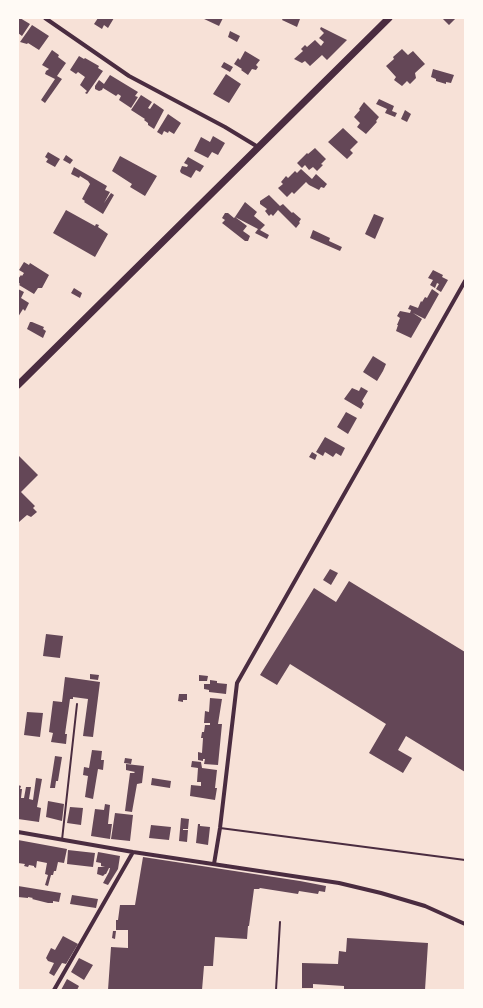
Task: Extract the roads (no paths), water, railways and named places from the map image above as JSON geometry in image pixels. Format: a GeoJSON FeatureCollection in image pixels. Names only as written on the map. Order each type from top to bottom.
{"type":"FeatureCollection","features":[{"type":"Feature","properties":{"kind":"main road"},"geometry":{"type":"LineString","coordinates":[[18,385],[390,18]]}},
{"type":"Feature","properties":{"kind":"street"},"geometry":{"type":"LineString","coordinates":[[45,18],[129,76],[225,127],[259,148]]}},
{"type":"Feature","properties":{"kind":"street"},"geometry":{"type":"LineString","coordinates":[[214,864],[220,828],[237,683],[465,281]]}},
{"type":"Feature","properties":{"kind":"street"},"geometry":{"type":"LineString","coordinates":[[18,832],[133,852],[339,883],[425,906],[465,924]]}},
{"type":"Feature","properties":{"kind":"street"},"geometry":{"type":"LineString","coordinates":[[54,990],[133,852]]}},
{"type":"Feature","properties":{"kind":"lane"},"geometry":{"type":"LineString","coordinates":[[62,840],[77,704]]}},
{"type":"Feature","properties":{"kind":"lane"},"geometry":{"type":"LineString","coordinates":[[220,828],[465,860]]}},
{"type":"Feature","properties":{"kind":"lane"},"geometry":{"type":"LineString","coordinates":[[276,990],[280,922]]}}]}
